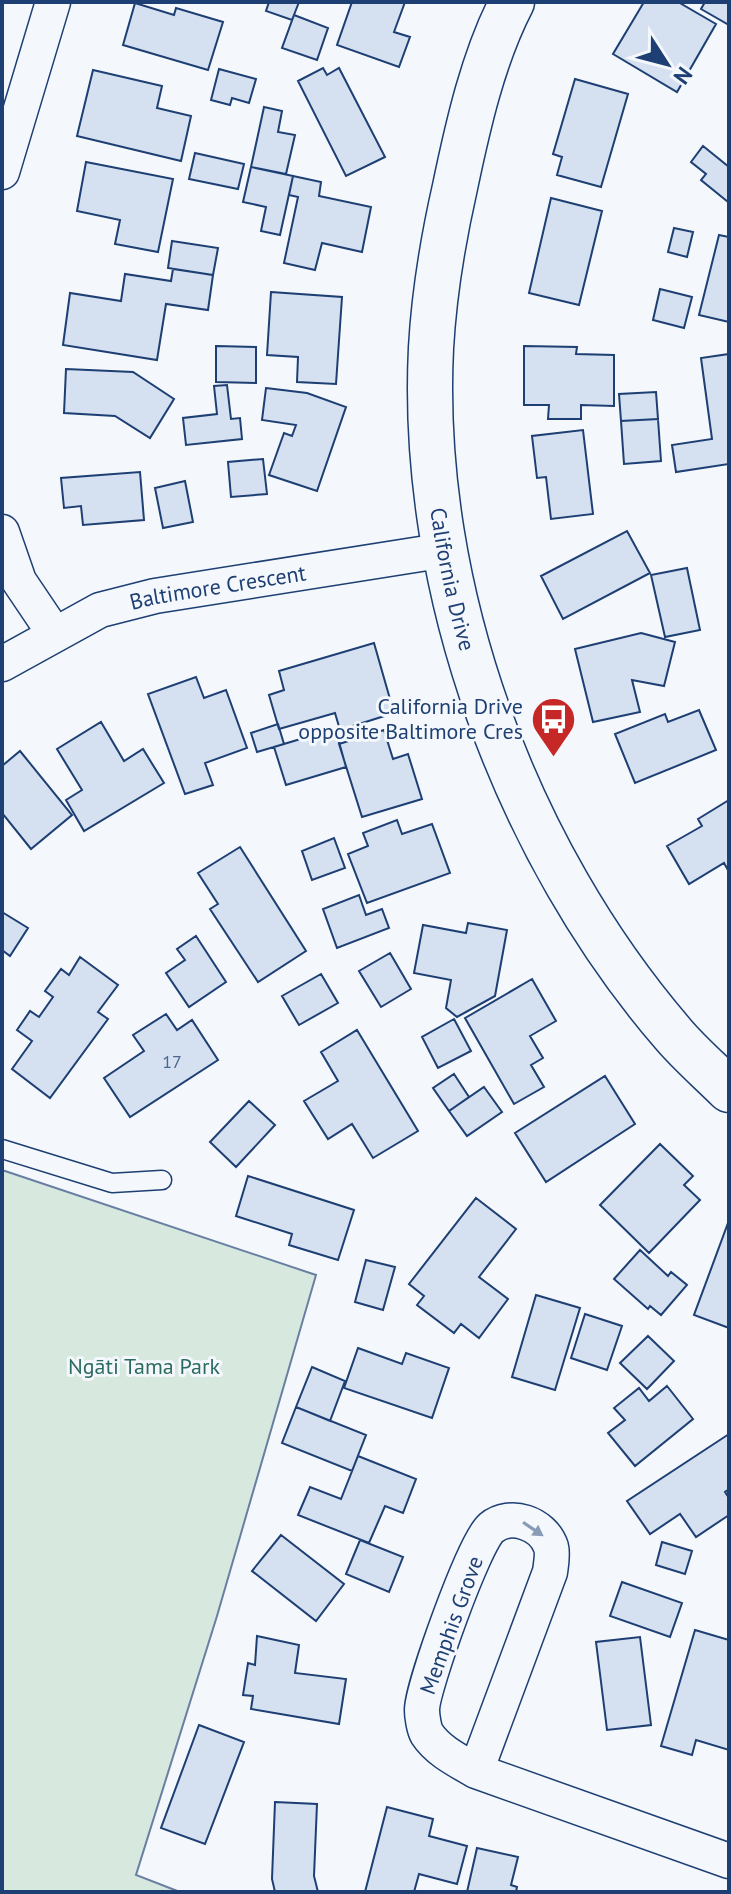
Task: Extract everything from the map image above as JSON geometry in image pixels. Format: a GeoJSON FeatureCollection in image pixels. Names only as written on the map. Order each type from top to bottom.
{"type":"FeatureCollection","features":[{"type":"Feature","properties":{"kind":"street"},"geometry":{"type":"LineString","coordinates":[[2,172],[53,2]]}},
{"type":"Feature","properties":{"kind":"street","name":"California Drive"},"geometry":{"type":"LineString","coordinates":[[512,2],[467,130],[442,247],[431,349],[434,451],[446,550],[472,669],[497,737],[545,841],[593,925],[637,986],[674,1035],[729,1090]]}},
{"type":"Feature","properties":{"kind":"street"},"geometry":{"type":"LineString","coordinates":[[2,532],[19,581],[54,633]]}},
{"type":"Feature","properties":{"kind":"street","name":"Baltimore Crescent"},"geometry":{"type":"LineString","coordinates":[[2,664],[100,610],[155,596],[446,550]]}},
{"type":"Feature","properties":{"kind":"street","name":"Memphis Grove"},"geometry":{"type":"LineString","coordinates":[[476,1771],[550,1572],[551,1548],[541,1532],[524,1522],[504,1520],[488,1529],[473,1559],[437,1655],[422,1711],[426,1733],[446,1754],[476,1771],[729,1861]]}},
{"type":"Feature","properties":{"kind":"lane"},"geometry":{"type":"LineString","coordinates":[[2,1149],[112,1183],[162,1180]]}},
{"type":"Feature","properties":{"kind":"green space","name":"Ngāti Tama Park"},"geometry":{"type":"Polygon","coordinates":[[[2,1170],[316,1275],[217,1616],[136,1875],[180,1892],[2,1892],[2,1170]]]}},
{"type":"Feature","properties":{"kind":"building"},"geometry":{"type":"Polygon","coordinates":[[[269,2],[299,2],[292,20],[266,11],[269,2]]]}},
{"type":"Feature","properties":{"kind":"building"},"geometry":{"type":"Polygon","coordinates":[[[352,2],[405,2],[394,32],[410,37],[399,67],[337,45],[352,2]]]}},
{"type":"Feature","properties":{"kind":"building"},"geometry":{"type":"Polygon","coordinates":[[[644,2],[678,2],[716,24],[677,92],[613,54],[644,2]]]}},
{"type":"Feature","properties":{"kind":"building"},"geometry":{"type":"Polygon","coordinates":[[[705,2],[729,2],[729,25],[701,9],[705,2]]]}},
{"type":"Feature","properties":{"kind":"building"},"geometry":{"type":"Polygon","coordinates":[[[135,3],[174,15],[176,8],[223,22],[208,70],[123,45],[135,3]]]}},
{"type":"Feature","properties":{"kind":"building"},"geometry":{"type":"Polygon","coordinates":[[[294,15],[328,28],[317,60],[282,48],[294,15]]]}},
{"type":"Feature","properties":{"kind":"building"},"geometry":{"type":"Polygon","coordinates":[[[323,68],[327,75],[339,68],[385,157],[346,176],[298,81],[323,68]]]}},
{"type":"Feature","properties":{"kind":"building"},"geometry":{"type":"Polygon","coordinates":[[[219,69],[256,79],[249,103],[232,98],[230,105],[211,100],[219,69]]]}},
{"type":"Feature","properties":{"kind":"building"},"geometry":{"type":"Polygon","coordinates":[[[93,70],[162,86],[157,108],[191,116],[181,161],[77,136],[93,70]]]}},
{"type":"Feature","properties":{"kind":"building"},"geometry":{"type":"Polygon","coordinates":[[[575,79],[628,94],[601,187],[557,175],[562,157],[553,154],[575,79]]]}},
{"type":"Feature","properties":{"kind":"building"},"geometry":{"type":"Polygon","coordinates":[[[264,107],[282,111],[278,132],[295,135],[286,174],[251,167],[264,107]]]}},
{"type":"Feature","properties":{"kind":"building"},"geometry":{"type":"Polygon","coordinates":[[[703,146],[729,167],[728,202],[701,180],[706,174],[691,162],[703,146]]]}},
{"type":"Feature","properties":{"kind":"building"},"geometry":{"type":"Polygon","coordinates":[[[195,153],[244,164],[238,189],[189,179],[195,153]]]}},
{"type":"Feature","properties":{"kind":"building"},"geometry":{"type":"Polygon","coordinates":[[[86,162],[173,179],[158,252],[115,244],[120,220],[77,211],[86,162]]]}},
{"type":"Feature","properties":{"kind":"building"},"geometry":{"type":"Polygon","coordinates":[[[251,167],[293,176],[280,235],[261,231],[266,207],[243,202],[251,167]]]}},
{"type":"Feature","properties":{"kind":"building"},"geometry":{"type":"Polygon","coordinates":[[[293,176],[321,182],[319,196],[371,207],[362,252],[322,243],[315,270],[284,263],[298,197],[289,195],[293,176]]]}},
{"type":"Feature","properties":{"kind":"building"},"geometry":{"type":"Polygon","coordinates":[[[551,198],[602,211],[579,305],[529,293],[551,198]]]}},
{"type":"Feature","properties":{"kind":"building"},"geometry":{"type":"Polygon","coordinates":[[[674,228],[693,232],[687,257],[668,252],[674,228]]]}},
{"type":"Feature","properties":{"kind":"building"},"geometry":{"type":"Polygon","coordinates":[[[719,235],[729,237],[729,322],[699,315],[719,235]]]}},
{"type":"Feature","properties":{"kind":"building"},"geometry":{"type":"Polygon","coordinates":[[[172,241],[218,248],[213,275],[168,268],[172,241]]]}},
{"type":"Feature","properties":{"kind":"building"},"geometry":{"type":"Polygon","coordinates":[[[173,269],[213,275],[208,310],[166,304],[157,360],[63,345],[70,293],[121,301],[125,274],[171,281],[173,269]]]}},
{"type":"Feature","properties":{"kind":"building"},"geometry":{"type":"Polygon","coordinates":[[[660,289],[692,297],[684,328],[653,320],[660,289]]]}},
{"type":"Feature","properties":{"kind":"building"},"geometry":{"type":"Polygon","coordinates":[[[271,292],[342,297],[336,384],[297,382],[298,357],[267,355],[271,292]]]}},
{"type":"Feature","properties":{"kind":"building"},"geometry":{"type":"Polygon","coordinates":[[[216,346],[256,347],[256,383],[216,382],[216,346]]]}},
{"type":"Feature","properties":{"kind":"building"},"geometry":{"type":"Polygon","coordinates":[[[524,346],[577,347],[576,354],[614,355],[614,406],[581,405],[581,419],[548,419],[549,405],[524,405],[524,346]]]}},
{"type":"Feature","properties":{"kind":"building"},"geometry":{"type":"Polygon","coordinates":[[[729,354],[729,464],[676,472],[672,445],[712,439],[701,358],[729,354]]]}},
{"type":"Feature","properties":{"kind":"building"},"geometry":{"type":"Polygon","coordinates":[[[66,369],[133,372],[174,399],[150,438],[115,416],[64,413],[66,369]]]}},
{"type":"Feature","properties":{"kind":"building"},"geometry":{"type":"Polygon","coordinates":[[[227,385],[231,419],[240,418],[242,439],[186,445],[183,418],[217,414],[214,386],[227,385]]]}},
{"type":"Feature","properties":{"kind":"building"},"geometry":{"type":"Polygon","coordinates":[[[266,388],[307,393],[346,407],[317,491],[269,475],[284,433],[292,436],[296,425],[262,420],[266,388]]]}},
{"type":"Feature","properties":{"kind":"building"},"geometry":{"type":"Polygon","coordinates":[[[656,392],[658,419],[621,421],[619,394],[656,392]]]}},
{"type":"Feature","properties":{"kind":"building"},"geometry":{"type":"Polygon","coordinates":[[[658,419],[661,461],[624,464],[621,421],[658,419]]]}},
{"type":"Feature","properties":{"kind":"building"},"geometry":{"type":"Polygon","coordinates":[[[583,430],[593,514],[551,519],[546,477],[537,478],[532,436],[583,430]]]}},
{"type":"Feature","properties":{"kind":"building"},"geometry":{"type":"Polygon","coordinates":[[[263,459],[267,494],[231,497],[228,462],[263,459]]]}},
{"type":"Feature","properties":{"kind":"building"},"geometry":{"type":"Polygon","coordinates":[[[140,472],[144,520],[83,525],[81,506],[64,508],[61,478],[140,472]]]}},
{"type":"Feature","properties":{"kind":"building"},"geometry":{"type":"Polygon","coordinates":[[[185,481],[193,522],[163,528],[155,488],[185,481]]]}},
{"type":"Feature","properties":{"kind":"building"},"geometry":{"type":"Polygon","coordinates":[[[627,531],[650,573],[563,619],[541,576],[627,531]]]}},
{"type":"Feature","properties":{"kind":"building"},"geometry":{"type":"Polygon","coordinates":[[[687,568],[700,630],[665,637],[651,575],[687,568]]]}},
{"type":"Feature","properties":{"kind":"building"},"geometry":{"type":"Polygon","coordinates":[[[641,633],[675,642],[664,686],[632,680],[640,712],[593,722],[575,649],[641,633]]]}},
{"type":"Feature","properties":{"kind":"building"},"geometry":{"type":"Polygon","coordinates":[[[374,643],[394,713],[340,730],[335,713],[279,729],[269,695],[284,690],[279,671],[374,643]]]}},
{"type":"Feature","properties":{"kind":"building"},"geometry":{"type":"Polygon","coordinates":[[[196,677],[204,698],[226,690],[247,748],[205,763],[213,785],[185,794],[148,694],[196,677]]]}},
{"type":"Feature","properties":{"kind":"building"},"geometry":{"type":"Polygon","coordinates":[[[699,710],[716,750],[635,783],[615,734],[665,714],[668,722],[699,710]]]}},
{"type":"Feature","properties":{"kind":"building"},"geometry":{"type":"Polygon","coordinates":[[[101,722],[124,761],[143,749],[164,783],[84,831],[66,800],[82,790],[57,749],[101,722]]]}},
{"type":"Feature","properties":{"kind":"building"},"geometry":{"type":"Polygon","coordinates":[[[278,724],[284,744],[257,752],[251,733],[278,724]]]}},
{"type":"Feature","properties":{"kind":"building"},"geometry":{"type":"Polygon","coordinates":[[[384,730],[393,759],[408,754],[422,799],[362,817],[339,744],[384,730]]]}},
{"type":"Feature","properties":{"kind":"building"},"geometry":{"type":"Polygon","coordinates":[[[317,734],[319,740],[337,735],[346,767],[286,785],[274,747],[317,734]]]}},
{"type":"Feature","properties":{"kind":"building"},"geometry":{"type":"Polygon","coordinates":[[[20,751],[72,815],[31,849],[2,813],[2,766],[20,751]]]}},
{"type":"Feature","properties":{"kind":"building"},"geometry":{"type":"Polygon","coordinates":[[[729,800],[729,872],[724,863],[689,884],[667,846],[702,826],[698,819],[729,800]]]}},
{"type":"Feature","properties":{"kind":"building"},"geometry":{"type":"Polygon","coordinates":[[[397,820],[402,834],[432,824],[450,873],[367,903],[348,854],[368,846],[363,833],[397,820]]]}},
{"type":"Feature","properties":{"kind":"building"},"geometry":{"type":"Polygon","coordinates":[[[334,838],[345,868],[312,880],[302,851],[334,838]]]}},
{"type":"Feature","properties":{"kind":"building"},"geometry":{"type":"Polygon","coordinates":[[[240,847],[306,951],[258,982],[210,909],[218,904],[198,873],[240,847]]]}},
{"type":"Feature","properties":{"kind":"building"},"geometry":{"type":"Polygon","coordinates":[[[359,895],[366,915],[382,909],[389,928],[337,948],[323,909],[359,895]]]}},
{"type":"Feature","properties":{"kind":"building"},"geometry":{"type":"Polygon","coordinates":[[[2,912],[28,928],[10,956],[2,950],[2,912]]]}},
{"type":"Feature","properties":{"kind":"building"},"geometry":{"type":"Polygon","coordinates":[[[468,923],[507,930],[495,996],[457,1017],[446,1008],[451,980],[414,973],[423,925],[466,933],[468,923]]]}},
{"type":"Feature","properties":{"kind":"building"},"geometry":{"type":"Polygon","coordinates":[[[196,936],[226,982],[189,1007],[166,973],[185,960],[177,949],[196,936]]]}},
{"type":"Feature","properties":{"kind":"building"},"geometry":{"type":"Polygon","coordinates":[[[390,953],[411,989],[381,1007],[359,971],[390,953]]]}},
{"type":"Feature","properties":{"kind":"building"},"geometry":{"type":"Polygon","coordinates":[[[80,957],[118,985],[98,1012],[108,1019],[50,1098],[12,1069],[32,1041],[17,1030],[30,1011],[39,1017],[53,997],[45,991],[61,969],[69,975],[80,957]]]}},
{"type":"Feature","properties":{"kind":"building"},"geometry":{"type":"Polygon","coordinates":[[[321,974],[338,1003],[299,1025],[282,996],[321,974]]]}},
{"type":"Feature","properties":{"kind":"building"},"geometry":{"type":"Polygon","coordinates":[[[532,979],[556,1021],[530,1036],[543,1058],[531,1065],[544,1087],[514,1104],[465,1018],[532,979]]]}},
{"type":"Feature","properties":{"kind":"building"},"geometry":{"type":"Polygon","coordinates":[[[166,1014],[177,1030],[192,1020],[218,1060],[130,1117],[104,1078],[144,1051],[133,1035],[166,1014]]]}},
{"type":"Feature","properties":{"kind":"building"},"geometry":{"type":"Polygon","coordinates":[[[454,1019],[471,1051],[438,1068],[422,1037],[454,1019]]]}},
{"type":"Feature","properties":{"kind":"building"},"geometry":{"type":"Polygon","coordinates":[[[357,1030],[418,1131],[373,1158],[352,1124],[328,1139],[304,1101],[338,1081],[321,1052],[357,1030]]]}},
{"type":"Feature","properties":{"kind":"building"},"geometry":{"type":"Polygon","coordinates":[[[454,1074],[469,1097],[449,1111],[433,1088],[454,1074]]]}},
{"type":"Feature","properties":{"kind":"building"},"geometry":{"type":"Polygon","coordinates":[[[605,1076],[635,1124],[546,1182],[515,1133],[605,1076]]]}},
{"type":"Feature","properties":{"kind":"building"},"geometry":{"type":"Polygon","coordinates":[[[484,1087],[502,1112],[467,1136],[449,1111],[484,1087]]]}},
{"type":"Feature","properties":{"kind":"building"},"geometry":{"type":"Polygon","coordinates":[[[249,1101],[275,1125],[236,1167],[210,1142],[249,1101]]]}},
{"type":"Feature","properties":{"kind":"building"},"geometry":{"type":"Polygon","coordinates":[[[660,1144],[693,1176],[684,1185],[700,1200],[649,1253],[600,1205],[660,1144]]]}},
{"type":"Feature","properties":{"kind":"building"},"geometry":{"type":"Polygon","coordinates":[[[248,1176],[354,1210],[338,1260],[289,1245],[292,1234],[236,1216],[248,1176]]]}},
{"type":"Feature","properties":{"kind":"building"},"geometry":{"type":"Polygon","coordinates":[[[476,1198],[516,1229],[479,1277],[508,1299],[479,1338],[461,1324],[454,1333],[417,1305],[424,1296],[409,1284],[476,1198]]]}},
{"type":"Feature","properties":{"kind":"building"},"geometry":{"type":"Polygon","coordinates":[[[729,1223],[729,1328],[694,1315],[729,1223]]]}},
{"type":"Feature","properties":{"kind":"building"},"geometry":{"type":"Polygon","coordinates":[[[640,1250],[668,1276],[671,1272],[687,1285],[661,1315],[650,1306],[648,1309],[614,1279],[640,1250]]]}},
{"type":"Feature","properties":{"kind":"building"},"geometry":{"type":"Polygon","coordinates":[[[366,1260],[395,1267],[383,1310],[355,1302],[366,1260]]]}},
{"type":"Feature","properties":{"kind":"building"},"geometry":{"type":"Polygon","coordinates":[[[536,1295],[580,1308],[555,1390],[512,1377],[536,1295]]]}},
{"type":"Feature","properties":{"kind":"building"},"geometry":{"type":"Polygon","coordinates":[[[585,1314],[622,1326],[607,1370],[571,1358],[585,1314]]]}},
{"type":"Feature","properties":{"kind":"building"},"geometry":{"type":"Polygon","coordinates":[[[648,1336],[674,1361],[647,1389],[620,1363],[648,1336]]]}},
{"type":"Feature","properties":{"kind":"building"},"geometry":{"type":"Polygon","coordinates":[[[358,1348],[402,1364],[406,1353],[449,1368],[432,1418],[344,1388],[358,1348]]]}},
{"type":"Feature","properties":{"kind":"building"},"geometry":{"type":"Polygon","coordinates":[[[312,1367],[345,1381],[330,1421],[296,1407],[312,1367]]]}},
{"type":"Feature","properties":{"kind":"building"},"geometry":{"type":"Polygon","coordinates":[[[667,1386],[693,1419],[635,1466],[608,1433],[625,1420],[614,1408],[639,1388],[649,1401],[667,1386]]]}},
{"type":"Feature","properties":{"kind":"building"},"geometry":{"type":"Polygon","coordinates":[[[296,1407],[366,1435],[352,1471],[282,1443],[296,1407]]]}},
{"type":"Feature","properties":{"kind":"building"},"geometry":{"type":"Polygon","coordinates":[[[729,1434],[729,1489],[725,1492],[729,1498],[729,1515],[696,1537],[680,1514],[650,1534],[627,1501],[729,1434]]]}},
{"type":"Feature","properties":{"kind":"building"},"geometry":{"type":"Polygon","coordinates":[[[358,1456],[416,1479],[403,1513],[385,1506],[369,1543],[298,1515],[310,1487],[341,1499],[358,1456]]]}},
{"type":"Feature","properties":{"kind":"building"},"geometry":{"type":"Polygon","coordinates":[[[281,1535],[344,1584],[316,1621],[252,1571],[281,1535]]]}},
{"type":"Feature","properties":{"kind":"building"},"geometry":{"type":"Polygon","coordinates":[[[360,1540],[403,1557],[389,1592],[346,1574],[360,1540]]]}},
{"type":"Feature","properties":{"kind":"building"},"geometry":{"type":"Polygon","coordinates":[[[662,1542],[692,1551],[685,1574],[656,1565],[662,1542]]]}},
{"type":"Feature","properties":{"kind":"building"},"geometry":{"type":"Polygon","coordinates":[[[622,1582],[682,1603],[670,1637],[610,1616],[622,1582]]]}},
{"type":"Feature","properties":{"kind":"building"},"geometry":{"type":"Polygon","coordinates":[[[695,1630],[729,1640],[729,1750],[696,1740],[692,1755],[661,1746],[695,1630]]]}},
{"type":"Feature","properties":{"kind":"building"},"geometry":{"type":"Polygon","coordinates":[[[257,1636],[299,1645],[295,1673],[346,1679],[339,1724],[251,1709],[253,1696],[243,1695],[248,1663],[255,1665],[257,1636]]]}},
{"type":"Feature","properties":{"kind":"building"},"geometry":{"type":"Polygon","coordinates":[[[640,1637],[651,1725],[607,1730],[596,1642],[640,1637]]]}},
{"type":"Feature","properties":{"kind":"building"},"geometry":{"type":"Polygon","coordinates":[[[199,1725],[244,1742],[205,1844],[161,1828],[199,1725]]]}},
{"type":"Feature","properties":{"kind":"building"},"geometry":{"type":"Polygon","coordinates":[[[275,1802],[317,1804],[314,1876],[318,1892],[275,1892],[272,1879],[275,1802]]]}},
{"type":"Feature","properties":{"kind":"building"},"geometry":{"type":"Polygon","coordinates":[[[387,1807],[433,1819],[429,1836],[467,1846],[457,1884],[419,1874],[414,1892],[365,1892],[387,1807]]]}},
{"type":"Feature","properties":{"kind":"building"},"geometry":{"type":"Polygon","coordinates":[[[477,1848],[518,1857],[511,1885],[517,1887],[516,1892],[467,1892],[477,1848]]]}},
{"type":"Feature","properties":{"kind":"place","name":"California Drive opposite Baltimore Cres"},"geometry":{"type":"Point","coordinates":[554,758]}}]}
